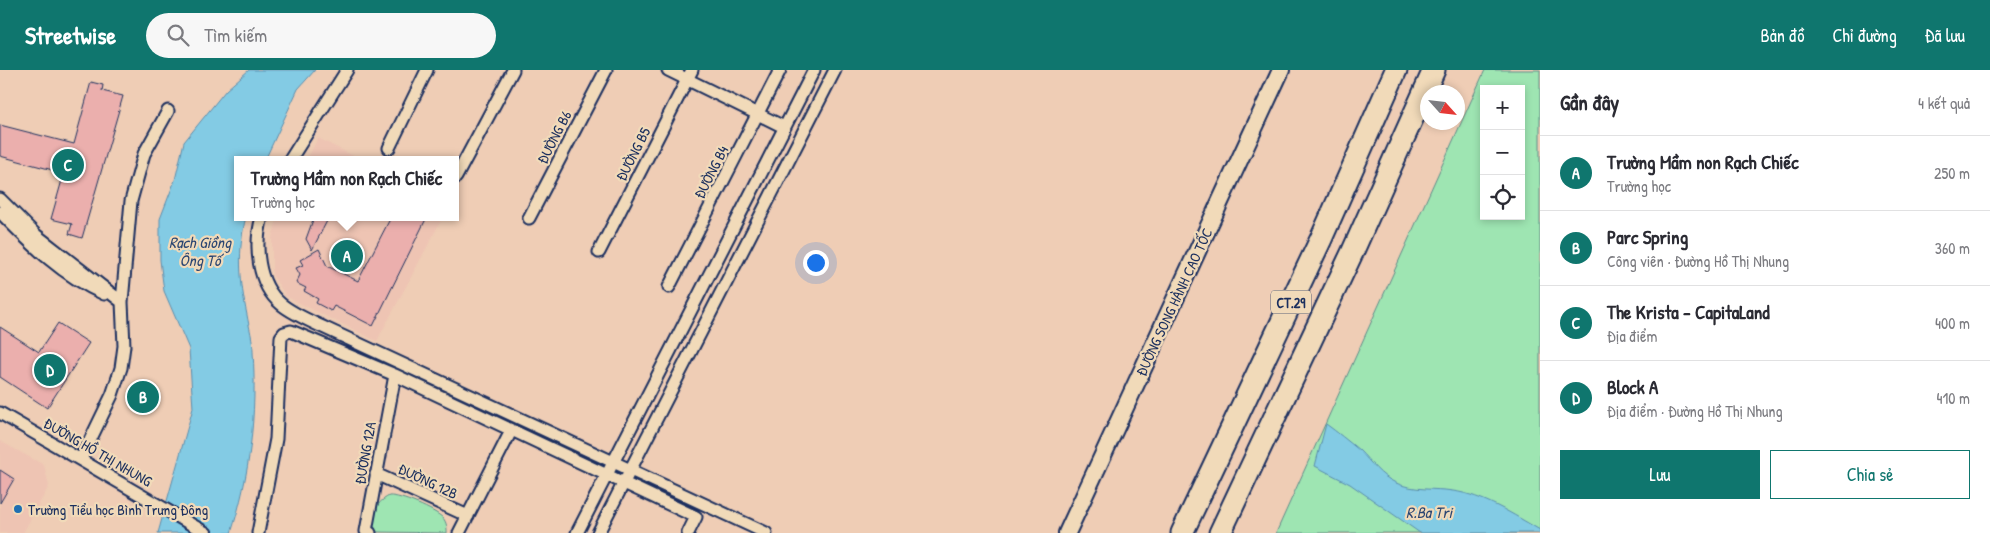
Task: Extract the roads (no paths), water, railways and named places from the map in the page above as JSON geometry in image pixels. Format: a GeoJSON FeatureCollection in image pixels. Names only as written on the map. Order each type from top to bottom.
{"type":"FeatureCollection","features":[{"type":"Feature","properties":{"kind":"highway","name":"CT.29"},"geometry":{"type":"LineString","coordinates":[[1182,533],[1321,238],[1396,70]]}},
{"type":"Feature","properties":{"kind":"highway","name":"CT.29"},"geometry":{"type":"LineString","coordinates":[[1220,533],[1352,253],[1433,74]]}},
{"type":"Feature","properties":{"kind":"main road","name":"ĐƯỜNG SONG HÀNH CAO TỐC"},"geometry":{"type":"LineString","coordinates":[[1066,533],[1281,70]]}},
{"type":"Feature","properties":{"kind":"street"},"geometry":{"type":"LineString","coordinates":[[293,156],[347,70]]}},
{"type":"Feature","properties":{"kind":"street"},"geometry":{"type":"LineString","coordinates":[[389,148],[427,70]]}},
{"type":"Feature","properties":{"kind":"street"},"geometry":{"type":"LineString","coordinates":[[459,171],[513,70]]}},
{"type":"Feature","properties":{"kind":"street","name":"ĐƯỜNG B6"},"geometry":{"type":"LineString","coordinates":[[529,218],[606,70]]}},
{"type":"Feature","properties":{"kind":"street"},"geometry":{"type":"LineString","coordinates":[[668,70],[690,75],[757,114],[784,127]]}},
{"type":"Feature","properties":{"kind":"street","name":"ĐƯỜNG B4"},"geometry":{"type":"LineString","coordinates":[[670,287],[780,70]]}},
{"type":"Feature","properties":{"kind":"street"},"geometry":{"type":"LineString","coordinates":[[577,533],[814,70]]}},
{"type":"Feature","properties":{"kind":"street"},"geometry":{"type":"LineString","coordinates":[[598,533],[835,70]]}},
{"type":"Feature","properties":{"kind":"street","name":"ĐƯỜNG B5"},"geometry":{"type":"LineString","coordinates":[[600,252],[690,75]]}},
{"type":"Feature","properties":{"kind":"street"},"geometry":{"type":"LineString","coordinates":[[81,459],[112,395],[121,368],[124,338],[122,302],[131,201],[144,154],[168,111]]}},
{"type":"Feature","properties":{"kind":"street"},"geometry":{"type":"LineString","coordinates":[[0,199],[32,239]]}},
{"type":"Feature","properties":{"kind":"street"},"geometry":{"type":"LineString","coordinates":[[0,212],[32,239],[77,282],[122,302]]}},
{"type":"Feature","properties":{"kind":"street"},"geometry":{"type":"LineString","coordinates":[[261,221],[258,248],[261,270],[268,290],[288,309],[325,328],[766,533]]}},
{"type":"Feature","properties":{"kind":"street"},"geometry":{"type":"LineString","coordinates":[[258,533],[276,438],[281,337],[284,333],[297,332],[394,375],[696,517],[688,533]]}},
{"type":"Feature","properties":{"kind":"street","name":"ĐƯỜNG 12A"},"geometry":{"type":"LineString","coordinates":[[370,533],[366,531],[394,375]]}},
{"type":"Feature","properties":{"kind":"street","name":"ĐƯỜNG HỒ THỊ NHUNG"},"geometry":{"type":"LineString","coordinates":[[0,413],[206,533]]}},
{"type":"Feature","properties":{"kind":"street"},"geometry":{"type":"LineString","coordinates":[[459,533],[511,431]]}},
{"type":"Feature","properties":{"kind":"street","name":"ĐƯỜNG 12B"},"geometry":{"type":"LineString","coordinates":[[376,474],[468,516]]}},
{"type":"Feature","properties":{"kind":"water","name":"Rạch Giồng Ông Tố"},"geometry":{"type":"Polygon","coordinates":[[[249,70],[315,70],[298,89],[267,156],[234,156],[234,221],[245,221],[241,242],[241,278],[252,343],[254,398],[251,444],[243,489],[231,533],[158,533],[193,408],[189,349],[164,291],[160,260],[160,219],[175,180],[184,142],[226,90],[249,70]]]}},
{"type":"Feature","properties":{"kind":"water","name":"R.Ba Tri"},"geometry":{"type":"Polygon","coordinates":[[[1326,424],[1359,450],[1380,473],[1390,480],[1403,486],[1453,491],[1476,497],[1520,518],[1540,530],[1540,533],[1420,533],[1350,484],[1315,466],[1326,424]]]}},
{"type":"Feature","properties":{"kind":"place","name":"The Krista - CapitaLand"},"geometry":{"type":"Point","coordinates":[68,165]}},
{"type":"Feature","properties":{"kind":"place","name":"Trường Mầm non Rạch Chiếc"},"geometry":{"type":"Point","coordinates":[347,256]}},
{"type":"Feature","properties":{"kind":"place","name":"Block A"},"geometry":{"type":"Point","coordinates":[50,370]}},
{"type":"Feature","properties":{"kind":"place","name":"Parc Spring"},"geometry":{"type":"Point","coordinates":[143,397]}},
{"type":"Feature","properties":{"kind":"place","name":"Trường Tiểu học Bình Trưng Đông"},"geometry":{"type":"Point","coordinates":[18,509]}}]}
